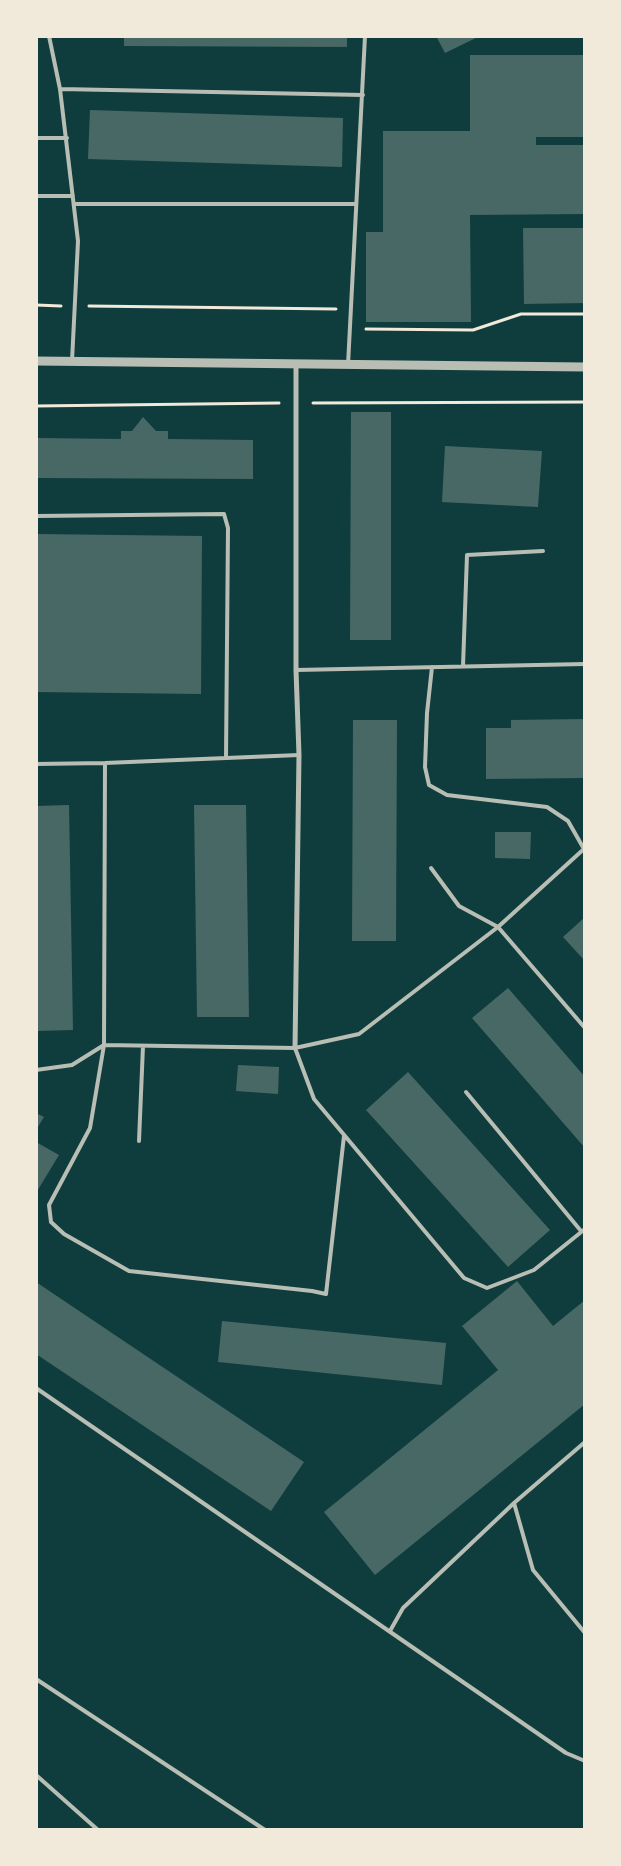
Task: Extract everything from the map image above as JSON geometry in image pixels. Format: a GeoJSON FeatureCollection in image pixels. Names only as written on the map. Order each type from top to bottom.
{"type":"FeatureCollection","features":[{"type":"Feature","properties":{"kind":"street"},"geometry":{"type":"LineString","coordinates":[[36,361],[585,367]]}},
{"type":"Feature","properties":{"kind":"street"},"geometry":{"type":"LineString","coordinates":[[295,1048],[299,755],[296,670],[296,365]]}},
{"type":"Feature","properties":{"kind":"lane"},"geometry":{"type":"LineString","coordinates":[[49,36],[60,89],[67,138],[78,241],[72,362]]}},
{"type":"Feature","properties":{"kind":"lane"},"geometry":{"type":"LineString","coordinates":[[348,364],[365,36]]}},
{"type":"Feature","properties":{"kind":"lane"},"geometry":{"type":"LineString","coordinates":[[60,89],[363,95]]}},
{"type":"Feature","properties":{"kind":"lane"},"geometry":{"type":"LineString","coordinates":[[38,138],[67,138]]}},
{"type":"Feature","properties":{"kind":"lane"},"geometry":{"type":"LineString","coordinates":[[36,196],[73,196]]}},
{"type":"Feature","properties":{"kind":"lane"},"geometry":{"type":"LineString","coordinates":[[75,204],[356,204]]}},
{"type":"Feature","properties":{"kind":"lane"},"geometry":{"type":"LineString","coordinates":[[36,516],[224,514],[228,528],[226,758]]}},
{"type":"Feature","properties":{"kind":"lane"},"geometry":{"type":"LineString","coordinates":[[463,666],[467,555],[543,551]]}},
{"type":"Feature","properties":{"kind":"lane"},"geometry":{"type":"LineString","coordinates":[[296,670],[585,664]]}},
{"type":"Feature","properties":{"kind":"lane"},"geometry":{"type":"LineString","coordinates":[[36,1070],[72,1065],[104,1045],[295,1048],[359,1034],[498,928],[584,848],[568,821],[547,807],[447,795],[428,785],[425,767],[427,713],[432,667]]}},
{"type":"Feature","properties":{"kind":"lane"},"geometry":{"type":"LineString","coordinates":[[36,764],[299,755]]}},
{"type":"Feature","properties":{"kind":"lane"},"geometry":{"type":"LineString","coordinates":[[105,763],[104,1045],[90,1128],[49,1205],[52,1222],[64,1234],[130,1271],[312,1290],[326,1294],[344,1136]]}},
{"type":"Feature","properties":{"kind":"lane"},"geometry":{"type":"LineString","coordinates":[[430,868],[459,906],[498,928],[585,1028]]}},
{"type":"Feature","properties":{"kind":"lane"},"geometry":{"type":"LineString","coordinates":[[140,1141],[143,1046]]}},
{"type":"Feature","properties":{"kind":"lane"},"geometry":{"type":"LineString","coordinates":[[295,1048],[314,1099],[464,1278],[487,1288],[534,1270],[583,1230],[466,1092]]}},
{"type":"Feature","properties":{"kind":"lane"},"geometry":{"type":"LineString","coordinates":[[36,1388],[566,1753],[585,1761]]}},
{"type":"Feature","properties":{"kind":"lane"},"geometry":{"type":"LineString","coordinates":[[390,1631],[404,1608],[514,1503],[585,1442]]}},
{"type":"Feature","properties":{"kind":"lane"},"geometry":{"type":"LineString","coordinates":[[514,1503],[533,1570],[585,1633]]}},
{"type":"Feature","properties":{"kind":"lane"},"geometry":{"type":"LineString","coordinates":[[36,1679],[265,1830]]}},
{"type":"Feature","properties":{"kind":"lane"},"geometry":{"type":"LineString","coordinates":[[36,1775],[98,1830]]}},
{"type":"Feature","properties":{"kind":"path"},"geometry":{"type":"LineString","coordinates":[[36,306],[336,309],[363,328],[473,330],[521,314],[585,314]]}},
{"type":"Feature","properties":{"kind":"building"},"geometry":{"type":"Polygon","coordinates":[[[124,36],[347,36],[347,47],[124,46],[124,36]]]}},
{"type":"Feature","properties":{"kind":"building"},"geometry":{"type":"Polygon","coordinates":[[[436,36],[480,36],[445,53],[436,36]]]}},
{"type":"Feature","properties":{"kind":"building"},"geometry":{"type":"Polygon","coordinates":[[[470,55],[585,55],[585,137],[536,137],[536,145],[585,145],[585,214],[470,215],[471,322],[366,322],[366,232],[383,232],[383,131],[470,131],[470,55]]]}},
{"type":"Feature","properties":{"kind":"building"},"geometry":{"type":"Polygon","coordinates":[[[90,110],[343,118],[342,167],[88,159],[90,110]]]}},
{"type":"Feature","properties":{"kind":"building"},"geometry":{"type":"Polygon","coordinates":[[[523,228],[585,228],[585,303],[524,304],[523,228]]]}},
{"type":"Feature","properties":{"kind":"building"},"geometry":{"type":"Polygon","coordinates":[[[351,412],[391,412],[391,640],[350,640],[351,412]]]}},
{"type":"Feature","properties":{"kind":"building"},"geometry":{"type":"Polygon","coordinates":[[[143,417],[156,431],[168,431],[168,439],[253,440],[253,479],[36,478],[36,438],[121,439],[121,431],[132,431],[143,417]]]}},
{"type":"Feature","properties":{"kind":"building"},"geometry":{"type":"Polygon","coordinates":[[[445,446],[542,451],[538,507],[442,502],[445,446]]]}},
{"type":"Feature","properties":{"kind":"building"},"geometry":{"type":"Polygon","coordinates":[[[36,534],[202,536],[201,694],[36,692],[36,534]]]}},
{"type":"Feature","properties":{"kind":"building"},"geometry":{"type":"Polygon","coordinates":[[[585,719],[585,778],[486,779],[486,728],[511,728],[511,720],[585,719]]]}},
{"type":"Feature","properties":{"kind":"building"},"geometry":{"type":"Polygon","coordinates":[[[353,720],[397,720],[396,941],[352,941],[353,720]]]}},
{"type":"Feature","properties":{"kind":"building"},"geometry":{"type":"Polygon","coordinates":[[[69,805],[73,1030],[36,1031],[36,806],[69,805]]]}},
{"type":"Feature","properties":{"kind":"building"},"geometry":{"type":"Polygon","coordinates":[[[194,805],[246,805],[249,1017],[197,1017],[194,805]]]}},
{"type":"Feature","properties":{"kind":"building"},"geometry":{"type":"Polygon","coordinates":[[[495,832],[531,832],[530,859],[495,858],[495,832]]]}},
{"type":"Feature","properties":{"kind":"building"},"geometry":{"type":"Polygon","coordinates":[[[585,917],[585,961],[563,937],[585,917]]]}},
{"type":"Feature","properties":{"kind":"building"},"geometry":{"type":"Polygon","coordinates":[[[508,988],[585,1077],[585,1148],[472,1018],[508,988]]]}},
{"type":"Feature","properties":{"kind":"building"},"geometry":{"type":"Polygon","coordinates":[[[238,1065],[279,1067],[278,1094],[236,1091],[238,1065]]]}},
{"type":"Feature","properties":{"kind":"building"},"geometry":{"type":"Polygon","coordinates":[[[408,1072],[550,1230],[508,1267],[366,1110],[408,1072]]]}},
{"type":"Feature","properties":{"kind":"building"},"geometry":{"type":"Polygon","coordinates":[[[36,1113],[44,1117],[36,1130],[36,1113]]]}},
{"type":"Feature","properties":{"kind":"building"},"geometry":{"type":"Polygon","coordinates":[[[36,1142],[59,1155],[36,1193],[36,1142]]]}},
{"type":"Feature","properties":{"kind":"building"},"geometry":{"type":"Polygon","coordinates":[[[517,1281],[553,1326],[585,1300],[585,1404],[375,1575],[324,1512],[498,1370],[462,1326],[517,1281]]]}},
{"type":"Feature","properties":{"kind":"building"},"geometry":{"type":"Polygon","coordinates":[[[36,1282],[304,1462],[271,1511],[36,1354],[36,1282]]]}},
{"type":"Feature","properties":{"kind":"building"},"geometry":{"type":"Polygon","coordinates":[[[222,1321],[446,1343],[442,1385],[218,1362],[222,1321]]]}}]}
